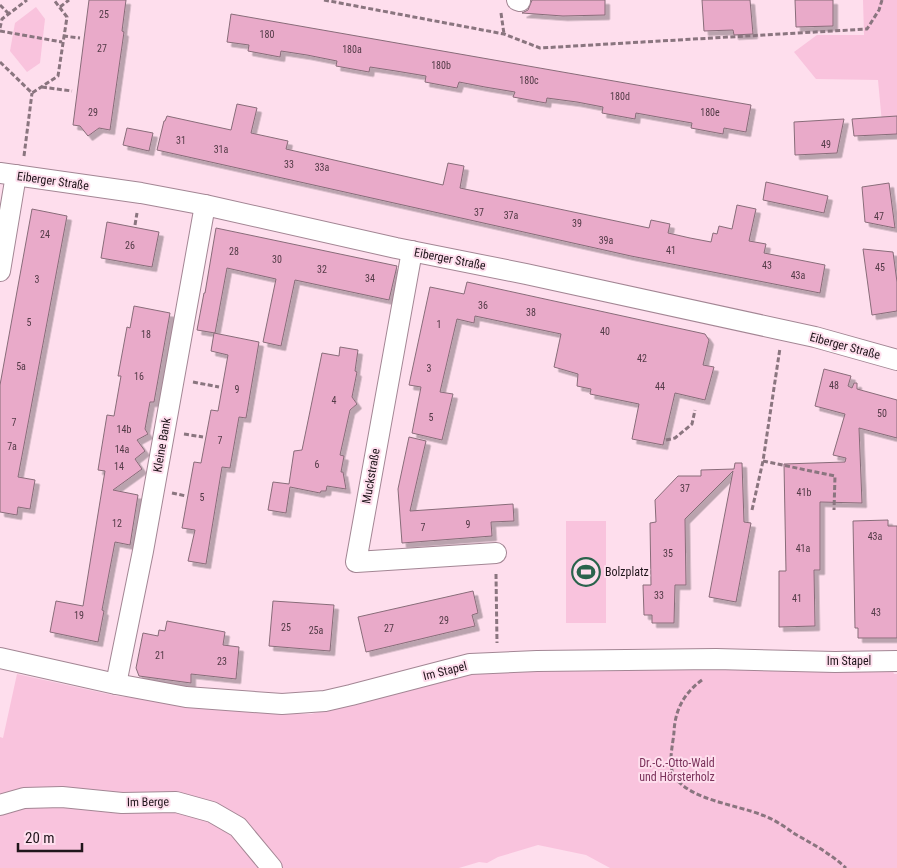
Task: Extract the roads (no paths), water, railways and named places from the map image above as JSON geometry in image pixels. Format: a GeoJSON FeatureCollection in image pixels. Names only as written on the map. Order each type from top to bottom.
{"type":"FeatureCollection","features":[{"type":"Feature","properties":{"kind":"street","name":"Eiberger Straße"},"geometry":{"type":"LineString","coordinates":[[13,175],[141,193],[205,205],[815,337],[897,360]]}},
{"type":"Feature","properties":{"kind":"street"},"geometry":{"type":"LineString","coordinates":[[0,271],[13,175]]}},
{"type":"Feature","properties":{"kind":"street","name":"Kleine Bank"},"geometry":{"type":"LineString","coordinates":[[116,684],[143,551],[205,205]]}},
{"type":"Feature","properties":{"kind":"street","name":"Muckstraße"},"geometry":{"type":"LineString","coordinates":[[412,251],[356,562],[496,553]]}},
{"type":"Feature","properties":{"kind":"street","name":"Im Stapel"},"geometry":{"type":"LineString","coordinates":[[0,658],[116,684],[186,697],[282,704],[325,701],[470,664],[537,661],[716,659],[835,662],[897,660]]}},
{"type":"Feature","properties":{"kind":"street","name":"Im Berge"},"geometry":{"type":"LineString","coordinates":[[0,805],[24,798],[52,797],[122,803],[176,802],[212,812],[238,827],[272,868]]}},
{"type":"Feature","properties":{"kind":"place","name":"Bolzplatz"},"geometry":{"type":"Point","coordinates":[586,572]}},
{"type":"Feature","properties":{"kind":"park label","name":"Dr.-C.-Otto-Wald und Hörsterholz"},"geometry":{"type":"Point","coordinates":[677,770]}}]}
